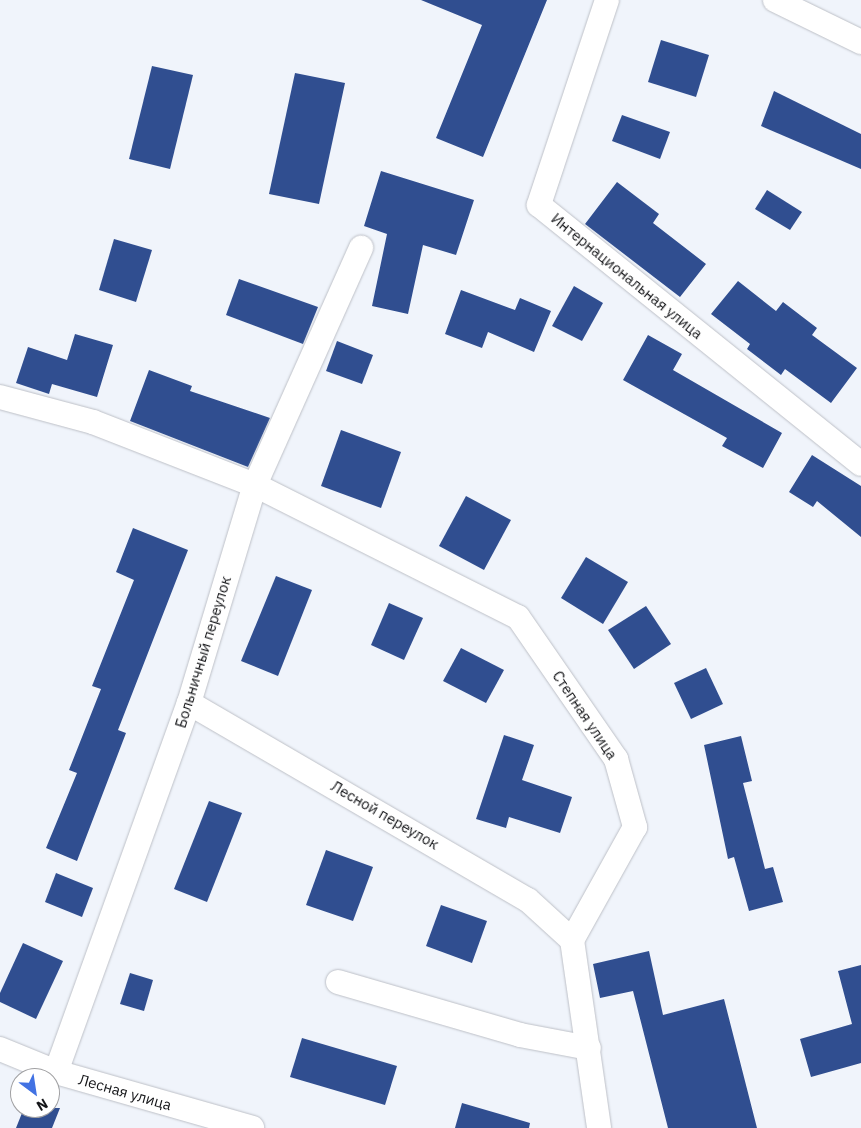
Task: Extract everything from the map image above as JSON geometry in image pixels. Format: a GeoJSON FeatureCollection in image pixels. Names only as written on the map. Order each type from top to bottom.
{"type":"FeatureCollection","features":[{"type":"Feature","properties":{"kind":"street","name":"Интернациональная улица"},"geometry":{"type":"LineString","coordinates":[[607,0],[539,205],[861,464]]}},
{"type":"Feature","properties":{"kind":"street"},"geometry":{"type":"LineString","coordinates":[[775,0],[861,42]]}},
{"type":"Feature","properties":{"kind":"street","name":"Больничный переулок"},"geometry":{"type":"LineString","coordinates":[[57,1068],[189,703],[255,485],[361,248]]}},
{"type":"Feature","properties":{"kind":"street"},"geometry":{"type":"LineString","coordinates":[[0,397],[94,422],[255,485]]}},
{"type":"Feature","properties":{"kind":"street","name":"Степная улица"},"geometry":{"type":"LineString","coordinates":[[255,485],[518,617],[616,759],[635,827],[572,940]]}},
{"type":"Feature","properties":{"kind":"street","name":"Лесной переулок"},"geometry":{"type":"LineString","coordinates":[[189,703],[528,900],[572,940]]}},
{"type":"Feature","properties":{"kind":"street"},"geometry":{"type":"LineString","coordinates":[[572,940],[599,1128]]}},
{"type":"Feature","properties":{"kind":"street"},"geometry":{"type":"LineString","coordinates":[[338,982],[520,1035],[589,1048]]}},
{"type":"Feature","properties":{"kind":"street","name":"Лесная улица"},"geometry":{"type":"LineString","coordinates":[[0,1049],[46,1068]]}},
{"type":"Feature","properties":{"kind":"street","name":"Лесная улица"},"geometry":{"type":"LineString","coordinates":[[60,1073],[252,1128]]}},
{"type":"Feature","properties":{"kind":"building"},"geometry":{"type":"Polygon","coordinates":[[[421,0],[547,0],[483,157],[436,138],[482,25],[421,0]]]}},
{"type":"Feature","properties":{"kind":"building"},"geometry":{"type":"Polygon","coordinates":[[[661,40],[709,55],[696,97],[648,82],[661,40]]]}},
{"type":"Feature","properties":{"kind":"building"},"geometry":{"type":"Polygon","coordinates":[[[152,66],[193,75],[170,169],[129,159],[152,66]]]}},
{"type":"Feature","properties":{"kind":"building"},"geometry":{"type":"Polygon","coordinates":[[[295,73],[345,83],[319,204],[269,194],[295,73]]]}},
{"type":"Feature","properties":{"kind":"building"},"geometry":{"type":"Polygon","coordinates":[[[774,91],[861,134],[861,169],[761,126],[774,91]]]}},
{"type":"Feature","properties":{"kind":"building"},"geometry":{"type":"Polygon","coordinates":[[[622,115],[670,132],[660,159],[612,141],[622,115]]]}},
{"type":"Feature","properties":{"kind":"building"},"geometry":{"type":"Polygon","coordinates":[[[381,171],[474,200],[456,255],[423,245],[408,314],[372,306],[387,234],[364,226],[381,171]]]}},
{"type":"Feature","properties":{"kind":"building"},"geometry":{"type":"Polygon","coordinates":[[[617,182],[659,214],[653,223],[706,264],[680,297],[585,224],[617,182]]]}},
{"type":"Feature","properties":{"kind":"building"},"geometry":{"type":"Polygon","coordinates":[[[767,190],[802,212],[790,230],[755,209],[767,190]]]}},
{"type":"Feature","properties":{"kind":"building"},"geometry":{"type":"Polygon","coordinates":[[[114,239],[152,250],[136,302],[99,290],[114,239]]]}},
{"type":"Feature","properties":{"kind":"building"},"geometry":{"type":"Polygon","coordinates":[[[239,279],[318,307],[303,344],[226,315],[239,279]]]}},
{"type":"Feature","properties":{"kind":"building"},"geometry":{"type":"Polygon","coordinates":[[[738,281],[776,311],[783,302],[817,328],[812,335],[857,368],[831,403],[785,369],[781,375],[747,349],[750,344],[711,314],[738,281]]]}},
{"type":"Feature","properties":{"kind":"building"},"geometry":{"type":"Polygon","coordinates":[[[574,286],[603,303],[582,341],[552,326],[574,286]]]}},
{"type":"Feature","properties":{"kind":"building"},"geometry":{"type":"Polygon","coordinates":[[[461,290],[515,310],[520,298],[551,311],[534,352],[488,332],[482,348],[445,334],[461,290]]]}},
{"type":"Feature","properties":{"kind":"building"},"geometry":{"type":"Polygon","coordinates":[[[75,334],[113,345],[97,397],[52,384],[49,394],[16,383],[28,347],[67,360],[75,334]]]}},
{"type":"Feature","properties":{"kind":"building"},"geometry":{"type":"Polygon","coordinates":[[[648,335],[682,354],[673,370],[782,433],[763,468],[722,446],[727,438],[623,380],[648,335]]]}},
{"type":"Feature","properties":{"kind":"building"},"geometry":{"type":"Polygon","coordinates":[[[337,341],[373,355],[362,384],[326,371],[337,341]]]}},
{"type":"Feature","properties":{"kind":"building"},"geometry":{"type":"Polygon","coordinates":[[[149,370],[192,386],[190,391],[270,418],[248,467],[130,421],[149,370]]]}},
{"type":"Feature","properties":{"kind":"building"},"geometry":{"type":"Polygon","coordinates":[[[341,430],[401,452],[381,508],[321,486],[341,430]]]}},
{"type":"Feature","properties":{"kind":"building"},"geometry":{"type":"Polygon","coordinates":[[[812,455],[861,486],[861,537],[817,501],[813,507],[789,492],[812,455]]]}},
{"type":"Feature","properties":{"kind":"building"},"geometry":{"type":"Polygon","coordinates":[[[466,496],[511,520],[484,570],[439,546],[466,496]]]}},
{"type":"Feature","properties":{"kind":"building"},"geometry":{"type":"Polygon","coordinates":[[[133,528],[188,550],[118,730],[126,733],[77,861],[46,848],[77,773],[69,770],[101,689],[92,686],[134,580],[116,572],[133,528]]]}},
{"type":"Feature","properties":{"kind":"building"},"geometry":{"type":"Polygon","coordinates":[[[586,557],[628,582],[603,624],[561,598],[586,557]]]}},
{"type":"Feature","properties":{"kind":"building"},"geometry":{"type":"Polygon","coordinates":[[[276,576],[312,590],[278,676],[241,661],[276,576]]]}},
{"type":"Feature","properties":{"kind":"building"},"geometry":{"type":"Polygon","coordinates":[[[389,603],[423,618],[404,660],[371,645],[389,603]]]}},
{"type":"Feature","properties":{"kind":"building"},"geometry":{"type":"Polygon","coordinates":[[[646,606],[671,644],[634,669],[608,630],[646,606]]]}},
{"type":"Feature","properties":{"kind":"building"},"geometry":{"type":"Polygon","coordinates":[[[461,648],[504,670],[486,703],[443,681],[461,648]]]}},
{"type":"Feature","properties":{"kind":"building"},"geometry":{"type":"Polygon","coordinates":[[[706,668],[723,704],[691,719],[674,683],[706,668]]]}},
{"type":"Feature","properties":{"kind":"building"},"geometry":{"type":"Polygon","coordinates":[[[504,735],[534,745],[522,780],[572,797],[560,833],[509,817],[506,828],[476,819],[504,735]]]}},
{"type":"Feature","properties":{"kind":"building"},"geometry":{"type":"Polygon","coordinates":[[[741,736],[752,781],[743,783],[765,869],[773,867],[783,902],[749,911],[734,857],[728,859],[704,745],[741,736]]]}},
{"type":"Feature","properties":{"kind":"building"},"geometry":{"type":"Polygon","coordinates":[[[209,801],[242,813],[207,902],[174,889],[209,801]]]}},
{"type":"Feature","properties":{"kind":"building"},"geometry":{"type":"Polygon","coordinates":[[[326,850],[373,867],[353,921],[306,905],[326,850]]]}},
{"type":"Feature","properties":{"kind":"building"},"geometry":{"type":"Polygon","coordinates":[[[56,873],[93,888],[82,917],[45,902],[56,873]]]}},
{"type":"Feature","properties":{"kind":"building"},"geometry":{"type":"Polygon","coordinates":[[[441,905],[487,921],[472,963],[426,946],[441,905]]]}},
{"type":"Feature","properties":{"kind":"building"},"geometry":{"type":"Polygon","coordinates":[[[23,943],[63,961],[36,1019],[0,1002],[0,993],[23,943]]]}},
{"type":"Feature","properties":{"kind":"building"},"geometry":{"type":"Polygon","coordinates":[[[649,951],[663,1015],[724,999],[757,1128],[668,1128],[633,991],[600,998],[593,964],[649,951]]]}},
{"type":"Feature","properties":{"kind":"building"},"geometry":{"type":"Polygon","coordinates":[[[861,965],[861,1063],[811,1077],[800,1039],[852,1024],[838,971],[861,965]]]}},
{"type":"Feature","properties":{"kind":"building"},"geometry":{"type":"Polygon","coordinates":[[[130,973],[153,980],[144,1011],[120,1004],[130,973]]]}},
{"type":"Feature","properties":{"kind":"building"},"geometry":{"type":"Polygon","coordinates":[[[302,1038],[397,1066],[385,1105],[290,1077],[302,1038]]]}},
{"type":"Feature","properties":{"kind":"building"},"geometry":{"type":"Polygon","coordinates":[[[462,1103],[530,1123],[529,1128],[455,1128],[462,1103]]]}},
{"type":"Feature","properties":{"kind":"building"},"geometry":{"type":"Polygon","coordinates":[[[20,1118],[56,1118],[52,1128],[16,1128],[20,1118]]]}}]}
